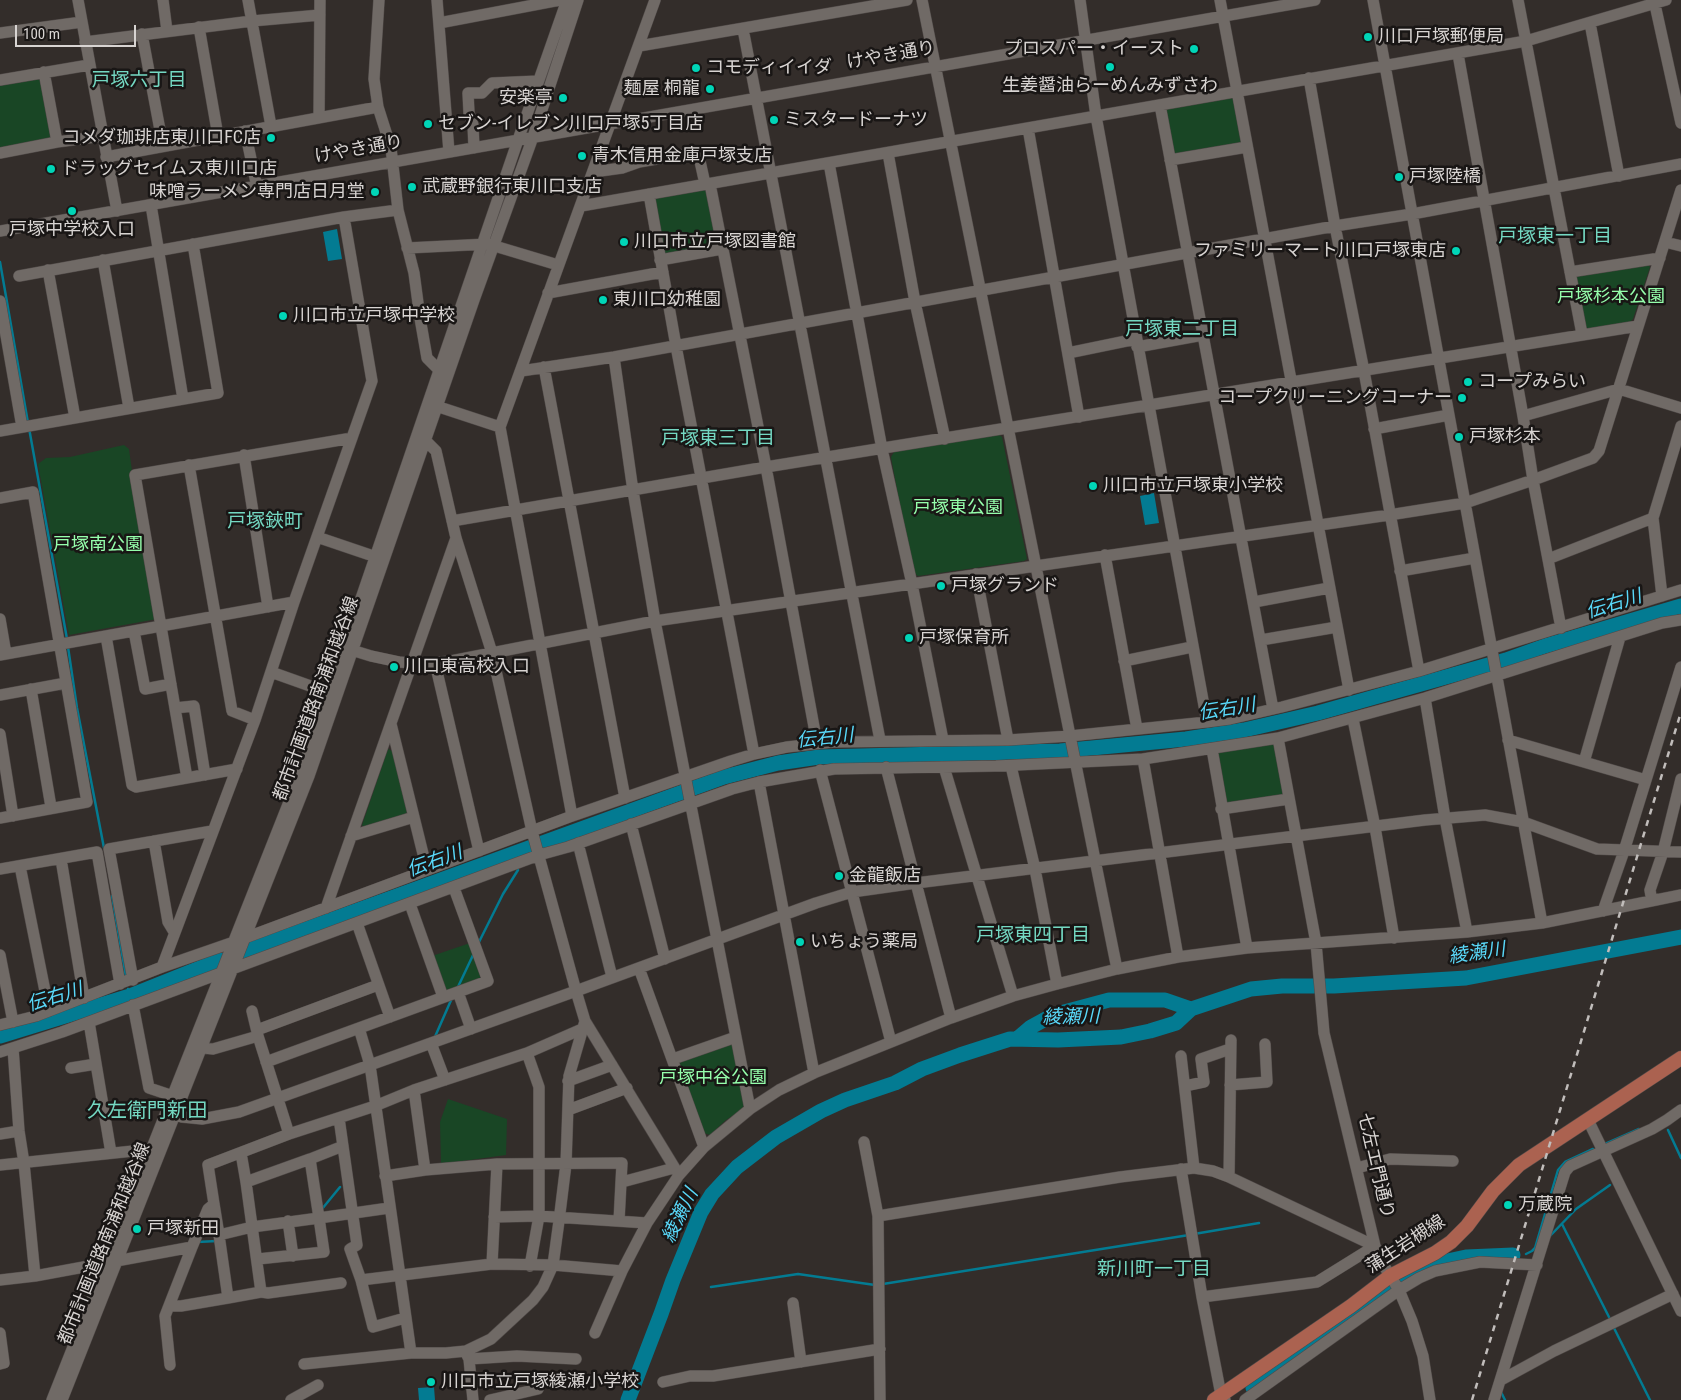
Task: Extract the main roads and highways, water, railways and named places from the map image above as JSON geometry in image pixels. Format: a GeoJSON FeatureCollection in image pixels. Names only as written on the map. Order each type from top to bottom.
{"type":"FeatureCollection","features":[{"type":"Feature","properties":{"kind":"main road","name":"蒲生岩槻線"},"geometry":{"type":"LineString","coordinates":[[1220,1398],[1351,1306],[1390,1276],[1435,1253],[1451,1242],[1467,1226],[1493,1191],[1519,1165],[1681,1058]]}},
{"type":"Feature","properties":{"kind":"water"},"geometry":{"type":"Polygon","coordinates":[[[337,229],[342,259],[328,261],[323,232],[337,229]]]}},
{"type":"Feature","properties":{"kind":"water"},"geometry":{"type":"Polygon","coordinates":[[[1154,493],[1159,523],[1145,525],[1140,496],[1154,493]]]}},
{"type":"Feature","properties":{"kind":"water"},"geometry":{"type":"Polygon","coordinates":[[[434,1387],[435,1400],[419,1400],[418,1388],[434,1387]]]}},
{"type":"Feature","properties":{"kind":"waterway"},"geometry":{"type":"LineString","coordinates":[[0,262],[28,423]]}},
{"type":"Feature","properties":{"kind":"waterway"},"geometry":{"type":"LineString","coordinates":[[29,428],[67,639]]}},
{"type":"Feature","properties":{"kind":"waterway","name":"伝右川"},"geometry":{"type":"LineString","coordinates":[[0,1036],[130,996],[215,962],[724,777],[778,763],[819,757],[1060,751],[1186,739],[1244,730],[1318,713],[1506,660],[1545,646],[1681,606]]}},
{"type":"Feature","properties":{"kind":"waterway"},"geometry":{"type":"LineString","coordinates":[[68,647],[77,708],[104,848]]}},
{"type":"Feature","properties":{"kind":"waterway"},"geometry":{"type":"LineString","coordinates":[[478,944],[503,894],[518,870],[517,867]]}},
{"type":"Feature","properties":{"kind":"waterway"},"geometry":{"type":"LineString","coordinates":[[112,896],[126,977]]}},
{"type":"Feature","properties":{"kind":"waterway","name":"綾瀬川"},"geometry":{"type":"LineString","coordinates":[[628,1400],[673,1280],[701,1212],[712,1194],[737,1167],[776,1137],[821,1111],[845,1100],[895,1083],[922,1069],[1010,1039],[1058,1040],[1121,1037],[1150,1031],[1176,1023],[1191,1009],[1251,989],[1466,978],[1681,937]]}},
{"type":"Feature","properties":{"kind":"waterway"},"geometry":{"type":"LineString","coordinates":[[457,989],[474,953]]}},
{"type":"Feature","properties":{"kind":"waterway","name":"伝右川"},"geometry":{"type":"LineString","coordinates":[[128,989],[130,996]]}},
{"type":"Feature","properties":{"kind":"waterway"},"geometry":{"type":"LineString","coordinates":[[434,1039],[452,998]]}},
{"type":"Feature","properties":{"kind":"waterway"},"geometry":{"type":"LineString","coordinates":[[1017,1039],[1031,1027],[1053,1015],[1109,1000],[1165,1000],[1191,1009]]}},
{"type":"Feature","properties":{"kind":"waterway"},"geometry":{"type":"LineString","coordinates":[[1605,1144],[1639,1129]]}},
{"type":"Feature","properties":{"kind":"waterway"},"geometry":{"type":"LineString","coordinates":[[1668,1130],[1681,1158]]}},
{"type":"Feature","properties":{"kind":"waterway"},"geometry":{"type":"LineString","coordinates":[[1526,1254],[1535,1248],[1558,1170],[1565,1162],[1593,1149]]}},
{"type":"Feature","properties":{"kind":"waterway"},"geometry":{"type":"LineString","coordinates":[[1549,1237],[1576,1209],[1610,1185]]}},
{"type":"Feature","properties":{"kind":"waterway"},"geometry":{"type":"LineString","coordinates":[[322,1209],[340,1187]]}},
{"type":"Feature","properties":{"kind":"waterway"},"geometry":{"type":"LineString","coordinates":[[1194,1234],[1259,1223]]}},
{"type":"Feature","properties":{"kind":"waterway"},"geometry":{"type":"LineString","coordinates":[[1562,1224],[1611,1321]]}},
{"type":"Feature","properties":{"kind":"waterway"},"geometry":{"type":"LineString","coordinates":[[883,1284],[1189,1235]]}},
{"type":"Feature","properties":{"kind":"waterway"},"geometry":{"type":"LineString","coordinates":[[197,1242],[217,1241]]}},
{"type":"Feature","properties":{"kind":"waterway"},"geometry":{"type":"LineString","coordinates":[[1401,1280],[1438,1263],[1466,1257],[1513,1255]]}},
{"type":"Feature","properties":{"kind":"waterway"},"geometry":{"type":"LineString","coordinates":[[711,1287],[798,1274],[875,1285]]}},
{"type":"Feature","properties":{"kind":"waterway"},"geometry":{"type":"LineString","coordinates":[[1253,1388],[1390,1287]]}},
{"type":"Feature","properties":{"kind":"waterway"},"geometry":{"type":"LineString","coordinates":[[1613,1326],[1650,1400]]}},
{"type":"Feature","properties":{"kind":"waterway"},"geometry":{"type":"LineString","coordinates":[[1501,1392],[1505,1400]]}},
{"type":"Feature","properties":{"kind":"railway"},"geometry":{"type":"LineString","coordinates":[[1472,1400],[1681,712]]}},
{"type":"Feature","properties":{"kind":"place","name":"川口戸塚郵便局"},"geometry":{"type":"Point","coordinates":[1368,37]}},
{"type":"Feature","properties":{"kind":"place","name":"プロスパー・イースト"},"geometry":{"type":"Point","coordinates":[1194,49]}},
{"type":"Feature","properties":{"kind":"place","name":"生姜醤油らーめんみずさわ"},"geometry":{"type":"Point","coordinates":[1110,67]}},
{"type":"Feature","properties":{"kind":"place","name":"コモディイイダ"},"geometry":{"type":"Point","coordinates":[696,68]}},
{"type":"Feature","properties":{"kind":"place","name":"麺屋 桐龍"},"geometry":{"type":"Point","coordinates":[710,89]}},
{"type":"Feature","properties":{"kind":"place","name":"安楽亭"},"geometry":{"type":"Point","coordinates":[563,98]}},
{"type":"Feature","properties":{"kind":"place","name":"ミスタードーナツ"},"geometry":{"type":"Point","coordinates":[774,120]}},
{"type":"Feature","properties":{"kind":"place","name":"セブン-イレブン川口戸塚5丁目店"},"geometry":{"type":"Point","coordinates":[428,124]}},
{"type":"Feature","properties":{"kind":"place","name":"コメダ珈琲店東川口FC店"},"geometry":{"type":"Point","coordinates":[271,138]}},
{"type":"Feature","properties":{"kind":"place","name":"青木信用金庫戸塚支店"},"geometry":{"type":"Point","coordinates":[582,156]}},
{"type":"Feature","properties":{"kind":"place","name":"ドラッグセイムス東川口店"},"geometry":{"type":"Point","coordinates":[51,169]}},
{"type":"Feature","properties":{"kind":"place","name":"戸塚陸橋"},"geometry":{"type":"Point","coordinates":[1399,177]}},
{"type":"Feature","properties":{"kind":"place","name":"武蔵野銀行東川口支店"},"geometry":{"type":"Point","coordinates":[412,187]}},
{"type":"Feature","properties":{"kind":"place","name":"味噌ラーメン専門店日月堂"},"geometry":{"type":"Point","coordinates":[375,192]}},
{"type":"Feature","properties":{"kind":"place","name":"戸塚中学校入口"},"geometry":{"type":"Point","coordinates":[72,211]}},
{"type":"Feature","properties":{"kind":"place","name":"川口市立戸塚図書館"},"geometry":{"type":"Point","coordinates":[624,242]}},
{"type":"Feature","properties":{"kind":"place","name":"ファミリーマート川口戸塚東店"},"geometry":{"type":"Point","coordinates":[1456,251]}},
{"type":"Feature","properties":{"kind":"place","name":"東川口幼稚園"},"geometry":{"type":"Point","coordinates":[603,300]}},
{"type":"Feature","properties":{"kind":"place","name":"川口市立戸塚中学校"},"geometry":{"type":"Point","coordinates":[283,316]}},
{"type":"Feature","properties":{"kind":"place","name":"コープみらい"},"geometry":{"type":"Point","coordinates":[1468,382]}},
{"type":"Feature","properties":{"kind":"place","name":"コープクリーニングコーナー"},"geometry":{"type":"Point","coordinates":[1462,398]}},
{"type":"Feature","properties":{"kind":"place","name":"戸塚杉本"},"geometry":{"type":"Point","coordinates":[1459,437]}},
{"type":"Feature","properties":{"kind":"place","name":"川口市立戸塚東小学校"},"geometry":{"type":"Point","coordinates":[1093,486]}},
{"type":"Feature","properties":{"kind":"place","name":"戸塚グランド"},"geometry":{"type":"Point","coordinates":[941,586]}},
{"type":"Feature","properties":{"kind":"place","name":"戸塚保育所"},"geometry":{"type":"Point","coordinates":[909,638]}},
{"type":"Feature","properties":{"kind":"place","name":"川口東高校入口"},"geometry":{"type":"Point","coordinates":[394,667]}},
{"type":"Feature","properties":{"kind":"place","name":"金龍飯店"},"geometry":{"type":"Point","coordinates":[839,876]}},
{"type":"Feature","properties":{"kind":"place","name":"いちょう薬局"},"geometry":{"type":"Point","coordinates":[800,942]}},
{"type":"Feature","properties":{"kind":"place","name":"万蔵院"},"geometry":{"type":"Point","coordinates":[1508,1205]}},
{"type":"Feature","properties":{"kind":"place","name":"戸塚新田"},"geometry":{"type":"Point","coordinates":[137,1229]}},
{"type":"Feature","properties":{"kind":"place","name":"川口市立戸塚綾瀬小学校"},"geometry":{"type":"Point","coordinates":[431,1382]}},
{"type":"Feature","properties":{"kind":"district","name":"戸塚六丁目"},"geometry":{"type":"Point","coordinates":[139,81]}},
{"type":"Feature","properties":{"kind":"district","name":"戸塚東一丁目"},"geometry":{"type":"Point","coordinates":[1555,237]}},
{"type":"Feature","properties":{"kind":"district","name":"戸塚東二丁目"},"geometry":{"type":"Point","coordinates":[1182,330]}},
{"type":"Feature","properties":{"kind":"district","name":"戸塚東三丁目"},"geometry":{"type":"Point","coordinates":[718,439]}},
{"type":"Feature","properties":{"kind":"district","name":"戸塚鋏町"},"geometry":{"type":"Point","coordinates":[265,522]}},
{"type":"Feature","properties":{"kind":"district","name":"戸塚東四丁目"},"geometry":{"type":"Point","coordinates":[1033,936]}},
{"type":"Feature","properties":{"kind":"district","name":"久左衛門新田"},"geometry":{"type":"Point","coordinates":[147,1112]}},
{"type":"Feature","properties":{"kind":"district","name":"新川町一丁目"},"geometry":{"type":"Point","coordinates":[1154,1270]}},
{"type":"Feature","properties":{"kind":"park label","name":"戸塚杉本公園"},"geometry":{"type":"Point","coordinates":[1611,297]}},
{"type":"Feature","properties":{"kind":"park label","name":"戸塚東公園"},"geometry":{"type":"Point","coordinates":[958,508]}},
{"type":"Feature","properties":{"kind":"park label","name":"戸塚南公園"},"geometry":{"type":"Point","coordinates":[98,545]}},
{"type":"Feature","properties":{"kind":"park label","name":"戸塚中谷公園"},"geometry":{"type":"Point","coordinates":[713,1078]}}]}
